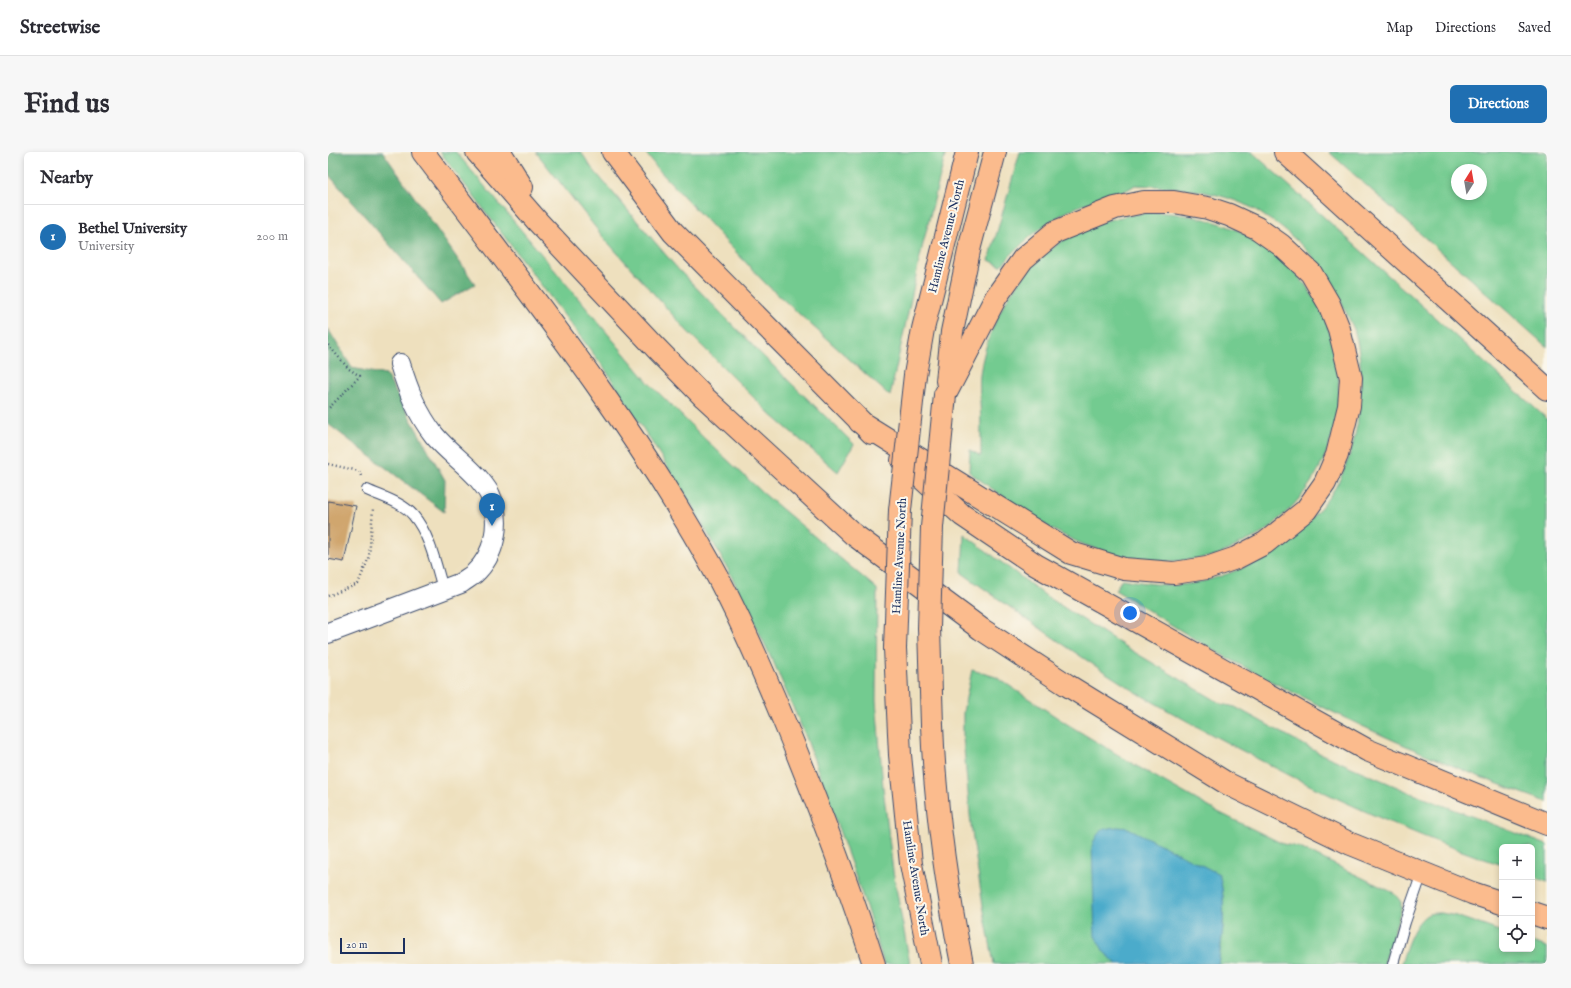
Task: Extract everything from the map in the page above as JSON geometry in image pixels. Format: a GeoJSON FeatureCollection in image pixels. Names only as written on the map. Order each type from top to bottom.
{"type":"FeatureCollection","features":[{"type":"Feature","properties":{"kind":"highway"},"geometry":{"type":"LineString","coordinates":[[423,152],[572,351],[625,426],[714,569],[748,639],[808,779],[854,901],[874,964]]}},
{"type":"Feature","properties":{"kind":"highway"},"geometry":{"type":"LineString","coordinates":[[477,152],[560,245],[672,365],[704,397],[852,534],[981,629],[1067,685],[1228,784],[1351,844],[1499,902]]}},
{"type":"Feature","properties":{"kind":"highway"},"geometry":{"type":"LineString","coordinates":[[500,152],[560,245]]}},
{"type":"Feature","properties":{"kind":"highway"},"geometry":{"type":"LineString","coordinates":[[612,152],[673,232],[860,422],[962,515],[1036,566],[1367,750],[1547,824]]}},
{"type":"Feature","properties":{"kind":"highway","name":"Hamline Avenue North"},"geometry":{"type":"LineString","coordinates":[[931,964],[911,856],[900,755],[895,648],[900,510],[915,375],[923,329],[967,152]]}},
{"type":"Feature","properties":{"kind":"highway"},"geometry":{"type":"LineString","coordinates":[[962,964],[944,862],[934,767],[929,628],[932,527],[952,332],[970,246],[995,152]]}},
{"type":"Feature","properties":{"kind":"highway"},"geometry":{"type":"LineString","coordinates":[[1285,152],[1547,389]]}},
{"type":"Feature","properties":{"kind":"highway"},"geometry":{"type":"LineString","coordinates":[[860,422],[1070,553],[1124,569],[1174,573],[1208,568],[1236,558],[1265,542],[1306,510],[1325,483],[1337,455],[1349,406],[1351,378],[1339,329],[1329,304],[1311,274],[1281,245],[1257,228],[1229,215],[1208,208],[1174,202],[1144,202],[1115,208],[1055,232],[1023,259],[996,297],[945,395]]}},
{"type":"Feature","properties":{"kind":"highway"},"geometry":{"type":"LineString","coordinates":[[1535,914],[1547,918]]}},
{"type":"Feature","properties":{"kind":"street"},"geometry":{"type":"LineString","coordinates":[[328,633],[461,583],[474,574],[493,546],[496,531],[495,514],[490,495],[476,477],[451,454],[434,435],[420,414],[408,390],[400,364]]}},
{"type":"Feature","properties":{"kind":"lane"},"geometry":{"type":"LineString","coordinates":[[367,490],[394,502],[412,514],[429,543],[444,589]]}},
{"type":"Feature","properties":{"kind":"lane"},"geometry":{"type":"LineString","coordinates":[[1393,964],[1405,922],[1422,873]]}},
{"type":"Feature","properties":{"kind":"path"},"geometry":{"type":"LineString","coordinates":[[328,345],[349,369],[360,376],[328,408]]}},
{"type":"Feature","properties":{"kind":"path"},"geometry":{"type":"LineString","coordinates":[[328,464],[359,471],[373,507],[369,557],[358,584],[328,596]]}},
{"type":"Feature","properties":{"kind":"green space"},"geometry":{"type":"Polygon","coordinates":[[[328,152],[383,152],[475,284],[441,304],[328,174],[328,152]]]}},
{"type":"Feature","properties":{"kind":"green space"},"geometry":{"type":"Polygon","coordinates":[[[440,152],[456,152],[648,382],[705,439],[763,493],[877,589],[876,700],[883,787],[893,871],[910,964],[884,964],[864,900],[806,737],[773,661],[729,571],[690,502],[605,369],[440,152]]]}},
{"type":"Feature","properties":{"kind":"green space"},"geometry":{"type":"Polygon","coordinates":[[[536,152],[581,152],[591,167],[677,268],[762,355],[854,444],[838,472],[770,414],[688,332],[603,237],[536,152]]]}},
{"type":"Feature","properties":{"kind":"green space"},"geometry":{"type":"Polygon","coordinates":[[[645,152],[946,152],[922,248],[890,396],[766,284],[657,168],[645,152]]]}},
{"type":"Feature","properties":{"kind":"green space"},"geometry":{"type":"Polygon","coordinates":[[[1020,152],[1252,152],[1547,419],[1547,802],[1467,772],[1349,720],[1220,654],[1115,590],[1122,579],[1177,585],[1217,578],[1251,564],[1272,553],[1288,542],[1303,528],[1335,488],[1344,471],[1350,452],[1356,432],[1361,389],[1358,347],[1354,329],[1338,296],[1324,272],[1307,251],[1274,222],[1256,210],[1242,203],[1213,194],[1166,187],[1135,185],[1123,192],[1072,209],[1049,222],[1028,238],[1001,266],[989,260],[1020,152]]]}},
{"type":"Feature","properties":{"kind":"green space"},"geometry":{"type":"Polygon","coordinates":[[[1329,152],[1547,152],[1547,347],[1329,152]]]}},
{"type":"Feature","properties":{"kind":"green space"},"geometry":{"type":"Polygon","coordinates":[[[1153,212],[1183,215],[1213,221],[1241,232],[1267,247],[1297,274],[1319,307],[1333,343],[1339,380],[1336,418],[1325,455],[1306,489],[1274,525],[1261,534],[1215,556],[1183,561],[1149,561],[1126,557],[1085,545],[1067,537],[1033,517],[969,472],[970,450],[981,456],[980,374],[985,351],[993,328],[1003,307],[1016,287],[1031,268],[1048,252],[1067,238],[1088,227],[1104,221],[1153,212]]]}},
{"type":"Feature","properties":{"kind":"green space"},"geometry":{"type":"Polygon","coordinates":[[[328,329],[352,368],[386,375],[445,480],[444,512],[328,424],[328,329]]]}},
{"type":"Feature","properties":{"kind":"green space"},"geometry":{"type":"Polygon","coordinates":[[[964,534],[1046,596],[1124,646],[1222,704],[1235,707],[1319,753],[1411,793],[1547,845],[1547,882],[1535,877],[1535,844],[1499,844],[1499,864],[1448,846],[1368,813],[1317,789],[1234,747],[1141,695],[1073,651],[962,573],[964,534]]]}},
{"type":"Feature","properties":{"kind":"green space"},"geometry":{"type":"Polygon","coordinates":[[[972,670],[996,677],[1067,724],[1216,811],[1283,844],[1298,847],[1394,893],[1401,902],[1401,909],[1384,964],[1218,964],[1223,930],[1224,908],[1219,875],[1104,952],[1117,964],[994,964],[983,906],[971,825],[963,738],[963,712],[972,670]]]}},
{"type":"Feature","properties":{"kind":"green space"},"geometry":{"type":"Polygon","coordinates":[[[1433,913],[1456,916],[1499,931],[1499,952],[1535,952],[1535,943],[1547,947],[1547,964],[1401,964],[1411,936],[1419,922],[1424,917],[1433,913]]]}},
{"type":"Feature","properties":{"kind":"water"},"geometry":{"type":"Polygon","coordinates":[[[1117,827],[1128,828],[1219,874],[1224,908],[1223,930],[1218,964],[1117,964],[1104,952],[1095,936],[1092,846],[1096,837],[1101,831],[1117,827]]]}},
{"type":"Feature","properties":{"kind":"building"},"geometry":{"type":"Polygon","coordinates":[[[328,501],[356,506],[344,562],[328,559],[328,501]]]}},
{"type":"Feature","properties":{"kind":"place","name":"Bethel University"},"geometry":{"type":"Point","coordinates":[492,526]}}]}
